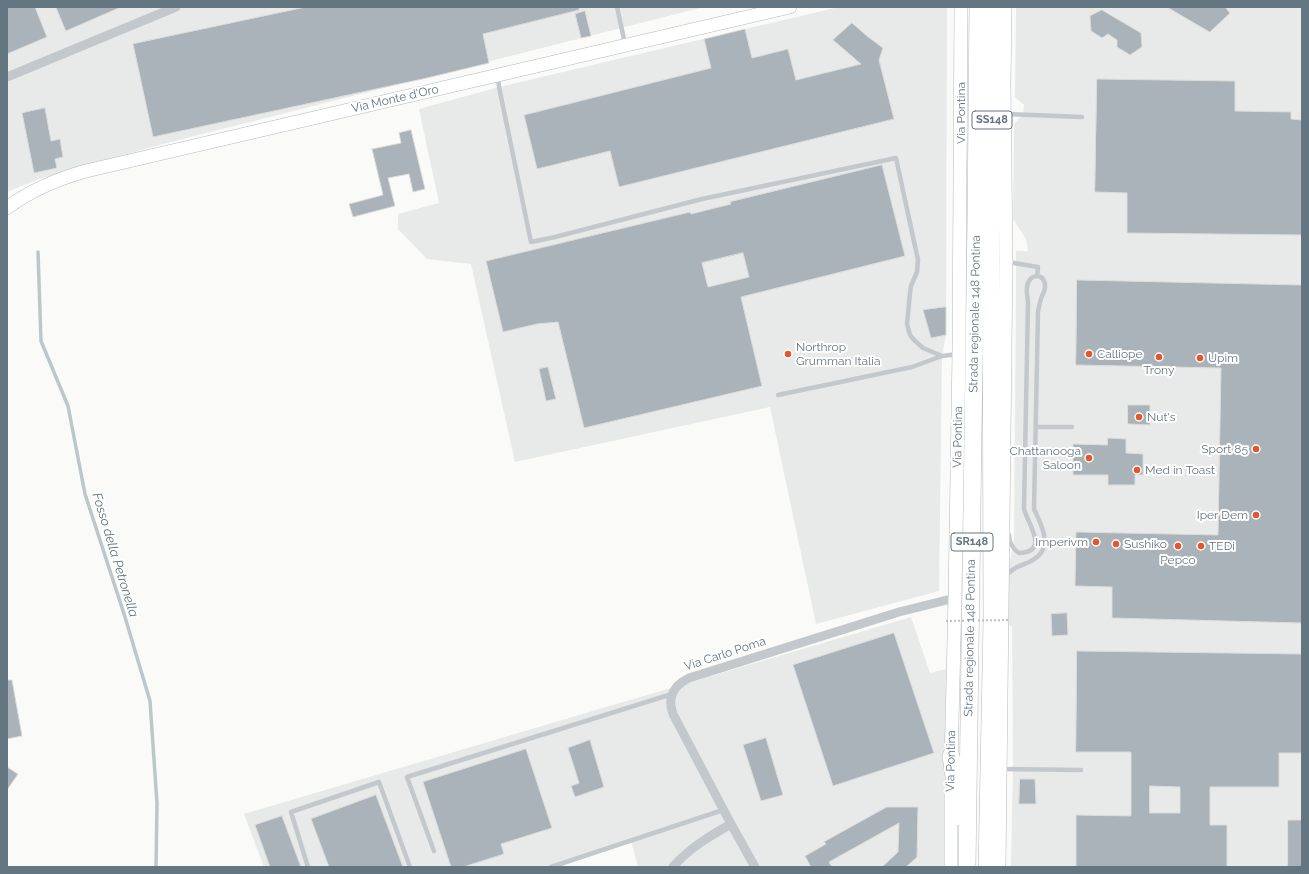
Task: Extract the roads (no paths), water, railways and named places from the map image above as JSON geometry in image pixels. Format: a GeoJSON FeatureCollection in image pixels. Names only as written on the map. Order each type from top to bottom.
{"type":"FeatureCollection","features":[{"type":"Feature","properties":{"kind":"highway","name":"Via Pontina"},"geometry":{"type":"LineString","coordinates":[[976,217],[978,7]]}},
{"type":"Feature","properties":{"kind":"highway","name":"SS148"},"geometry":{"type":"LineString","coordinates":[[991,234],[992,7]]}},
{"type":"Feature","properties":{"kind":"highway","name":"Strada regionale 148 Pontina"},"geometry":{"type":"LineString","coordinates":[[962,866],[976,217]]}},
{"type":"Feature","properties":{"kind":"highway","name":"Strada regionale 148 Pontina"},"geometry":{"type":"LineString","coordinates":[[986,867],[992,621],[991,234]]}},
{"type":"Feature","properties":{"kind":"highway"},"geometry":{"type":"LineString","coordinates":[[951,756],[962,866]]}},
{"type":"Feature","properties":{"kind":"street"},"geometry":{"type":"LineString","coordinates":[[7,77],[176,7]]}},
{"type":"Feature","properties":{"kind":"street","name":"Via Monte d'Oro"},"geometry":{"type":"LineString","coordinates":[[7,207],[38,188],[79,173],[790,7]]}},
{"type":"Feature","properties":{"kind":"street","name":"Via Pontina"},"geometry":{"type":"LineString","coordinates":[[951,756],[959,353],[961,7]]}},
{"type":"Feature","properties":{"kind":"street"},"geometry":{"type":"LineString","coordinates":[[999,867],[1006,261],[1004,114],[1005,7]]}},
{"type":"Feature","properties":{"kind":"street","name":"Via Carlo Poma"},"geometry":{"type":"LineString","coordinates":[[672,694],[679,684],[689,678],[899,612],[955,598]]}},
{"type":"Feature","properties":{"kind":"street"},"geometry":{"type":"LineString","coordinates":[[672,694],[670,706],[673,714],[723,810],[755,867]]}},
{"type":"Feature","properties":{"kind":"street"},"geometry":{"type":"LineString","coordinates":[[673,867],[696,845],[731,824]]}},
{"type":"Feature","properties":{"kind":"lane"},"geometry":{"type":"LineString","coordinates":[[617,7],[626,46]]}},
{"type":"Feature","properties":{"kind":"lane"},"geometry":{"type":"LineString","coordinates":[[498,76],[498,87],[531,242],[702,199],[896,158],[918,260],[917,272],[911,286],[910,293],[908,318],[909,330],[914,340],[923,348],[942,356]]}},
{"type":"Feature","properties":{"kind":"lane"},"geometry":{"type":"LineString","coordinates":[[1004,114],[1082,117]]}},
{"type":"Feature","properties":{"kind":"lane"},"geometry":{"type":"LineString","coordinates":[[1006,261],[1038,267],[1037,276]]}},
{"type":"Feature","properties":{"kind":"lane"},"geometry":{"type":"LineString","coordinates":[[1004,468],[1008,489],[1007,520],[1009,540],[1015,550],[1019,553],[1030,552],[1034,547],[1036,540],[1024,509],[1028,304],[1027,287],[1033,277],[1037,276]]}},
{"type":"Feature","properties":{"kind":"lane"},"geometry":{"type":"LineString","coordinates":[[1002,581],[1009,572],[1037,557],[1042,552],[1045,541],[1043,528],[1034,509],[1038,312],[1046,288],[1042,278],[1037,276]]}},
{"type":"Feature","properties":{"kind":"lane"},"geometry":{"type":"LineString","coordinates":[[778,395],[912,367],[942,356],[959,353]]}},
{"type":"Feature","properties":{"kind":"lane"},"geometry":{"type":"LineString","coordinates":[[1036,427],[1072,427]]}},
{"type":"Feature","properties":{"kind":"lane"},"geometry":{"type":"LineString","coordinates":[[434,851],[406,777],[672,694]]}},
{"type":"Feature","properties":{"kind":"lane"},"geometry":{"type":"LineString","coordinates":[[1000,769],[1081,770]]}},
{"type":"Feature","properties":{"kind":"lane"},"geometry":{"type":"LineString","coordinates":[[308,867],[291,812],[380,782],[410,867]]}},
{"type":"Feature","properties":{"kind":"lane"},"geometry":{"type":"LineString","coordinates":[[551,867],[723,810]]}},
{"type":"Feature","properties":{"kind":"waterway","name":"Fosso della Petronella"},"geometry":{"type":"LineString","coordinates":[[38,252],[41,341],[68,406],[85,494],[125,617],[150,701],[157,803],[156,867]]}},
{"type":"Feature","properties":{"kind":"place","name":"Northrop Grumman Italia"},"geometry":{"type":"Point","coordinates":[788,354]}},
{"type":"Feature","properties":{"kind":"place","name":"Calliope"},"geometry":{"type":"Point","coordinates":[1089,354]}},
{"type":"Feature","properties":{"kind":"place","name":"Trony"},"geometry":{"type":"Point","coordinates":[1159,357]}},
{"type":"Feature","properties":{"kind":"place","name":"Upim"},"geometry":{"type":"Point","coordinates":[1200,358]}},
{"type":"Feature","properties":{"kind":"place","name":"Nut's"},"geometry":{"type":"Point","coordinates":[1139,417]}},
{"type":"Feature","properties":{"kind":"place","name":"Sport 85"},"geometry":{"type":"Point","coordinates":[1256,449]}},
{"type":"Feature","properties":{"kind":"place","name":"Chattanooga Saloon"},"geometry":{"type":"Point","coordinates":[1089,458]}},
{"type":"Feature","properties":{"kind":"place","name":"Med in Toast"},"geometry":{"type":"Point","coordinates":[1137,470]}},
{"type":"Feature","properties":{"kind":"place","name":"Iper Dem"},"geometry":{"type":"Point","coordinates":[1256,515]}},
{"type":"Feature","properties":{"kind":"place","name":"Imperivm"},"geometry":{"type":"Point","coordinates":[1096,542]}},
{"type":"Feature","properties":{"kind":"place","name":"Sushiko"},"geometry":{"type":"Point","coordinates":[1116,544]}},
{"type":"Feature","properties":{"kind":"place","name":"Pepco"},"geometry":{"type":"Point","coordinates":[1178,546]}},
{"type":"Feature","properties":{"kind":"place","name":"TEDi"},"geometry":{"type":"Point","coordinates":[1201,546]}}]}
